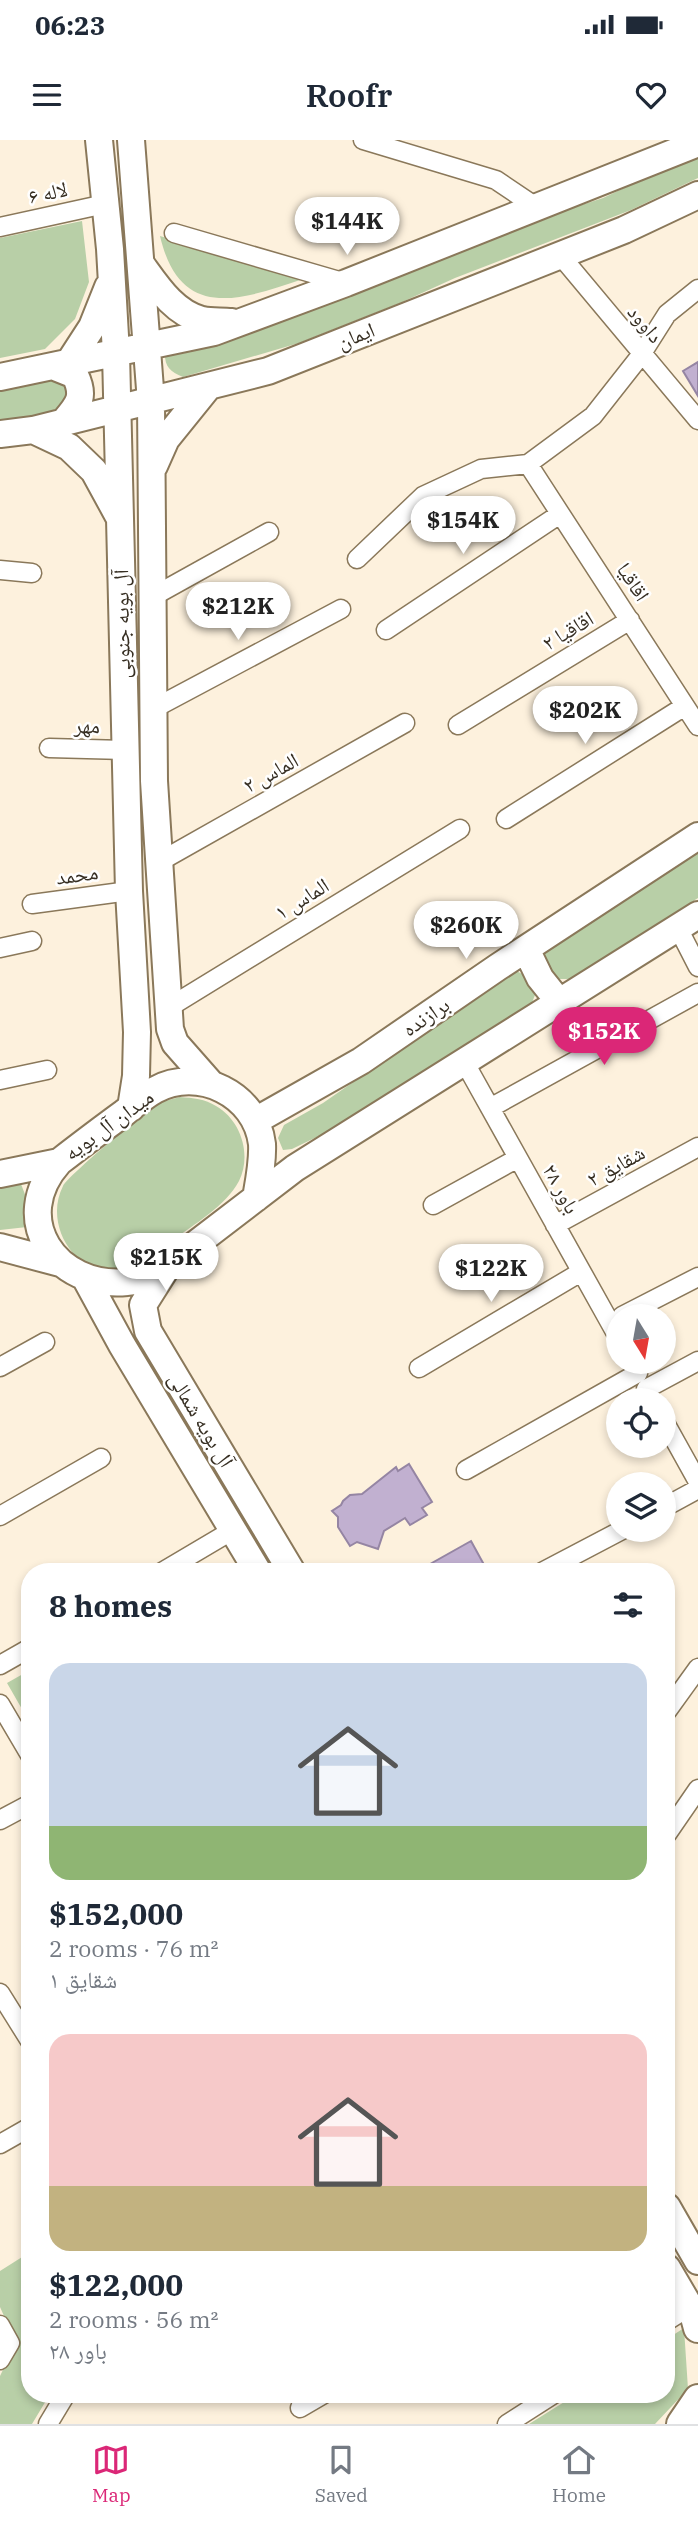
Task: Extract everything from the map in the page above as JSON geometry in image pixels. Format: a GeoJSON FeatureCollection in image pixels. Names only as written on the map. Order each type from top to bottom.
{"type":"FeatureCollection","features":[{"type":"Feature","properties":{"kind":"main road","name":"آل بویه جنوبی"},"geometry":{"type":"LineString","coordinates":[[99,140],[116,354],[124,750],[137,1032],[136,1076],[131,1108]]}},
{"type":"Feature","properties":{"kind":"main road","name":"آل بویه جنوبی"},"geometry":{"type":"LineString","coordinates":[[131,140],[141,264],[157,345],[151,402],[154,780],[168,1008],[170,1029],[175,1043],[212,1085]]}},
{"type":"Feature","properties":{"kind":"main road"},"geometry":{"type":"LineString","coordinates":[[0,377],[214,332],[698,143]]}},
{"type":"Feature","properties":{"kind":"main road","name":"ایمان"},"geometry":{"type":"LineString","coordinates":[[0,434],[63,423],[268,371],[624,230],[698,195]]}},
{"type":"Feature","properties":{"kind":"main road"},"geometry":{"type":"LineString","coordinates":[[141,264],[163,294],[178,308],[202,320],[239,322]]}},
{"type":"Feature","properties":{"kind":"main road"},"geometry":{"type":"LineString","coordinates":[[62,365],[92,327],[110,282]]}},
{"type":"Feature","properties":{"kind":"main road"},"geometry":{"type":"LineString","coordinates":[[157,345],[158,371],[165,386],[177,395]]}},
{"type":"Feature","properties":{"kind":"main road"},"geometry":{"type":"LineString","coordinates":[[62,365],[75,375],[80,386],[80,400],[63,423]]}},
{"type":"Feature","properties":{"kind":"main road"},"geometry":{"type":"LineString","coordinates":[[152,471],[166,439],[208,387]]}},
{"type":"Feature","properties":{"kind":"main road"},"geometry":{"type":"LineString","coordinates":[[33,430],[69,447],[94,471],[120,518]]}},
{"type":"Feature","properties":{"kind":"main road","name":"برازنده"},"geometry":{"type":"LineString","coordinates":[[255,1121],[361,1061],[698,835]]}},
{"type":"Feature","properties":{"kind":"main road"},"geometry":{"type":"LineString","coordinates":[[256,1198],[295,1168],[688,921]]}},
{"type":"Feature","properties":{"kind":"main road"},"geometry":{"type":"LineString","coordinates":[[526,949],[540,978],[560,1003]]}},
{"type":"Feature","properties":{"kind":"main road","name":"میدان آل بویه"},"geometry":{"type":"LineString","coordinates":[[255,1121],[242,1102],[212,1085],[177,1082],[155,1090],[59,1162],[47,1175],[38,1205],[38,1221],[50,1251],[60,1263],[86,1279],[129,1282],[145,1278],[167,1266],[256,1198]]}},
{"type":"Feature","properties":{"kind":"main road"},"geometry":{"type":"LineString","coordinates":[[255,1121],[262,1144],[256,1198]]}},
{"type":"Feature","properties":{"kind":"main road"},"geometry":{"type":"LineString","coordinates":[[0,1174],[59,1162]]}},
{"type":"Feature","properties":{"kind":"main road"},"geometry":{"type":"LineString","coordinates":[[0,1247],[60,1263]]}},
{"type":"Feature","properties":{"kind":"main road","name":"آل بویه شمالی"},"geometry":{"type":"LineString","coordinates":[[167,1266],[143,1305],[148,1331],[287,1563]]}},
{"type":"Feature","properties":{"kind":"main road","name":"آل بویه شمالی"},"geometry":{"type":"LineString","coordinates":[[86,1279],[122,1345],[253,1563]]}},
{"type":"Feature","properties":{"kind":"main road"},"geometry":{"type":"LineString","coordinates":[[675,2221],[698,2261]]}},
{"type":"Feature","properties":{"kind":"main road"},"geometry":{"type":"LineString","coordinates":[[675,2282],[695,2318]]}},
{"type":"Feature","properties":{"kind":"main road"},"geometry":{"type":"LineString","coordinates":[[681,2424],[698,2399]]}},
{"type":"Feature","properties":{"kind":"main road"},"geometry":{"type":"LineString","coordinates":[[693,2424],[698,2421]]}},
{"type":"Feature","properties":{"kind":"street"},"geometry":{"type":"LineString","coordinates":[[363,140],[496,180],[536,207]]}},
{"type":"Feature","properties":{"kind":"street","name":"لاله ۶"},"geometry":{"type":"LineString","coordinates":[[0,227],[105,204]]}},
{"type":"Feature","properties":{"kind":"street"},"geometry":{"type":"LineString","coordinates":[[174,233],[346,282]]}},
{"type":"Feature","properties":{"kind":"street","name":"داوود"},"geometry":{"type":"LineString","coordinates":[[559,255],[698,421]]}},
{"type":"Feature","properties":{"kind":"street"},"geometry":{"type":"LineString","coordinates":[[357,559],[423,496],[481,469],[528,464],[593,416],[641,355],[667,314],[698,289]]}},
{"type":"Feature","properties":{"kind":"street","name":"اقاقیا"},"geometry":{"type":"LineString","coordinates":[[528,464],[698,726]]}},
{"type":"Feature","properties":{"kind":"street"},"geometry":{"type":"LineString","coordinates":[[386,630],[560,514]]}},
{"type":"Feature","properties":{"kind":"street"},"geometry":{"type":"LineString","coordinates":[[152,597],[268,531]]}},
{"type":"Feature","properties":{"kind":"street"},"geometry":{"type":"LineString","coordinates":[[0,570],[32,573]]}},
{"type":"Feature","properties":{"kind":"street"},"geometry":{"type":"LineString","coordinates":[[153,709],[341,609]]}},
{"type":"Feature","properties":{"kind":"street","name":"اقاقیا ۲"},"geometry":{"type":"LineString","coordinates":[[458,724],[630,620]]}},
{"type":"Feature","properties":{"kind":"street"},"geometry":{"type":"LineString","coordinates":[[506,819],[685,706]]}},
{"type":"Feature","properties":{"kind":"street","name":"الماس ۲"},"geometry":{"type":"LineString","coordinates":[[159,862],[405,723]]}},
{"type":"Feature","properties":{"kind":"street","name":"مهر"},"geometry":{"type":"LineString","coordinates":[[49,748],[124,750]]}},
{"type":"Feature","properties":{"kind":"street","name":"الماس ۱"},"geometry":{"type":"LineString","coordinates":[[168,1008],[460,829]]}},
{"type":"Feature","properties":{"kind":"street","name":"محمد"},"geometry":{"type":"LineString","coordinates":[[32,904],[129,891]]}},
{"type":"Feature","properties":{"kind":"street"},"geometry":{"type":"LineString","coordinates":[[688,921],[698,967]]}},
{"type":"Feature","properties":{"kind":"street"},"geometry":{"type":"LineString","coordinates":[[0,948],[32,941]]}},
{"type":"Feature","properties":{"kind":"street"},"geometry":{"type":"LineString","coordinates":[[490,1108],[698,993]]}},
{"type":"Feature","properties":{"kind":"street","name":"باور ۲۸"},"geometry":{"type":"LineString","coordinates":[[465,1063],[582,1272],[606,1308]]}},
{"type":"Feature","properties":{"kind":"street"},"geometry":{"type":"LineString","coordinates":[[0,1080],[47,1070]]}},
{"type":"Feature","properties":{"kind":"street","name":"شقایق ۲"},"geometry":{"type":"LineString","coordinates":[[555,1225],[698,1147]]}},
{"type":"Feature","properties":{"kind":"street"},"geometry":{"type":"LineString","coordinates":[[433,1205],[518,1158]]}},
{"type":"Feature","properties":{"kind":"street"},"geometry":{"type":"LineString","coordinates":[[419,1368],[582,1272]]}},
{"type":"Feature","properties":{"kind":"street"},"geometry":{"type":"LineString","coordinates":[[651,1304],[698,1277]]}},
{"type":"Feature","properties":{"kind":"street"},"geometry":{"type":"LineString","coordinates":[[0,1367],[45,1342]]}},
{"type":"Feature","properties":{"kind":"street"},"geometry":{"type":"LineString","coordinates":[[466,1470],[642,1381],[698,1361]]}},
{"type":"Feature","properties":{"kind":"street"},"geometry":{"type":"LineString","coordinates":[[676,1442],[698,1482]]}},
{"type":"Feature","properties":{"kind":"street"},"geometry":{"type":"LineString","coordinates":[[0,1516],[101,1458]]}},
{"type":"Feature","properties":{"kind":"street"},"geometry":{"type":"LineString","coordinates":[[676,1501],[698,1489]]}},
{"type":"Feature","properties":{"kind":"street"},"geometry":{"type":"LineString","coordinates":[[177,1563],[233,1530]]}},
{"type":"Feature","properties":{"kind":"street"},"geometry":{"type":"LineString","coordinates":[[559,1563],[606,1538]]}},
{"type":"Feature","properties":{"kind":"street"},"geometry":{"type":"LineString","coordinates":[[0,1665],[21,1653]]}},
{"type":"Feature","properties":{"kind":"street"},"geometry":{"type":"LineString","coordinates":[[675,1700],[698,1668]]}},
{"type":"Feature","properties":{"kind":"street"},"geometry":{"type":"LineString","coordinates":[[0,1704],[21,1740]]}},
{"type":"Feature","properties":{"kind":"street"},"geometry":{"type":"LineString","coordinates":[[675,1822],[698,1789]]}},
{"type":"Feature","properties":{"kind":"street"},"geometry":{"type":"LineString","coordinates":[[0,1820],[21,1809]]}},
{"type":"Feature","properties":{"kind":"street"},"geometry":{"type":"LineString","coordinates":[[0,1993],[21,2027]]}},
{"type":"Feature","properties":{"kind":"street"},"geometry":{"type":"LineString","coordinates":[[0,2144],[21,2132]]}},
{"type":"Feature","properties":{"kind":"street"},"geometry":{"type":"LineString","coordinates":[[675,2320],[695,2318]]}},
{"type":"Feature","properties":{"kind":"street"},"geometry":{"type":"LineString","coordinates":[[0,2360],[3,2333]]}},
{"type":"Feature","properties":{"kind":"street"},"geometry":{"type":"LineString","coordinates":[[48,2424],[61,2403]]}},
{"type":"Feature","properties":{"kind":"street"},"geometry":{"type":"LineString","coordinates":[[300,2408],[309,2403]]}},
{"type":"Feature","properties":{"kind":"street"},"geometry":{"type":"LineString","coordinates":[[507,2424],[540,2403]]}},
{"type":"Feature","properties":{"kind":"green space"},"geometry":{"type":"Polygon","coordinates":[[[698,153],[698,178],[631,210],[455,278],[299,343],[183,377],[171,370],[165,360],[165,350],[447,249],[603,198],[698,153]]]}},
{"type":"Feature","properties":{"kind":"green space"},"geometry":{"type":"Polygon","coordinates":[[[82,221],[89,282],[75,319],[45,349],[0,358],[0,238],[82,221]]]}},
{"type":"Feature","properties":{"kind":"green space"},"geometry":{"type":"Polygon","coordinates":[[[160,236],[303,279],[256,294],[235,297],[215,298],[197,293],[182,282],[169,263],[160,236]]]}},
{"type":"Feature","properties":{"kind":"green space"},"geometry":{"type":"Polygon","coordinates":[[[43,377],[71,383],[61,405],[45,417],[0,424],[0,386],[43,377]]]}},
{"type":"Feature","properties":{"kind":"green space"},"geometry":{"type":"Polygon","coordinates":[[[698,850],[698,898],[570,979],[556,979],[547,965],[544,949],[698,850]]]}},
{"type":"Feature","properties":{"kind":"green space"},"geometry":{"type":"Polygon","coordinates":[[[515,970],[531,979],[537,990],[531,1005],[329,1131],[292,1149],[283,1150],[278,1138],[284,1125],[323,1103],[515,970]]]}},
{"type":"Feature","properties":{"kind":"green space"},"geometry":{"type":"Polygon","coordinates":[[[180,1097],[199,1099],[212,1104],[232,1120],[242,1139],[244,1150],[243,1171],[239,1181],[226,1199],[147,1262],[110,1271],[94,1268],[80,1260],[61,1234],[57,1218],[63,1186],[140,1117],[160,1103],[180,1097]]]}},
{"type":"Feature","properties":{"kind":"green space"},"geometry":{"type":"Polygon","coordinates":[[[19,1179],[28,1202],[27,1227],[0,1230],[0,1184],[19,1179]]]}},
{"type":"Feature","properties":{"kind":"green space"},"geometry":{"type":"Polygon","coordinates":[[[21,1675],[21,1707],[7,1683],[21,1675]]]}},
{"type":"Feature","properties":{"kind":"green space"},"geometry":{"type":"Polygon","coordinates":[[[21,2258],[21,2403],[45,2403],[32,2424],[0,2424],[0,2376],[16,2343],[0,2307],[0,2271],[21,2258]]]}},
{"type":"Feature","properties":{"kind":"green space"},"geometry":{"type":"Polygon","coordinates":[[[684,2328],[688,2389],[675,2403],[675,2334],[684,2328]]]}},
{"type":"Feature","properties":{"kind":"green space"},"geometry":{"type":"Polygon","coordinates":[[[563,2403],[675,2403],[655,2424],[529,2424],[563,2403]]]}},
{"type":"Feature","properties":{"kind":"building"},"geometry":{"type":"Polygon","coordinates":[[[698,362],[698,396],[683,371],[698,362]]]}},
{"type":"Feature","properties":{"kind":"building"},"geometry":{"type":"Polygon","coordinates":[[[409,1464],[432,1502],[422,1508],[427,1515],[410,1525],[405,1518],[384,1531],[378,1549],[357,1542],[350,1546],[338,1527],[338,1517],[332,1511],[350,1495],[362,1494],[396,1467],[398,1471],[409,1464]]]}},
{"type":"Feature","properties":{"kind":"building"},"geometry":{"type":"Polygon","coordinates":[[[471,1541],[483,1563],[432,1563],[471,1541]]]}}]}
